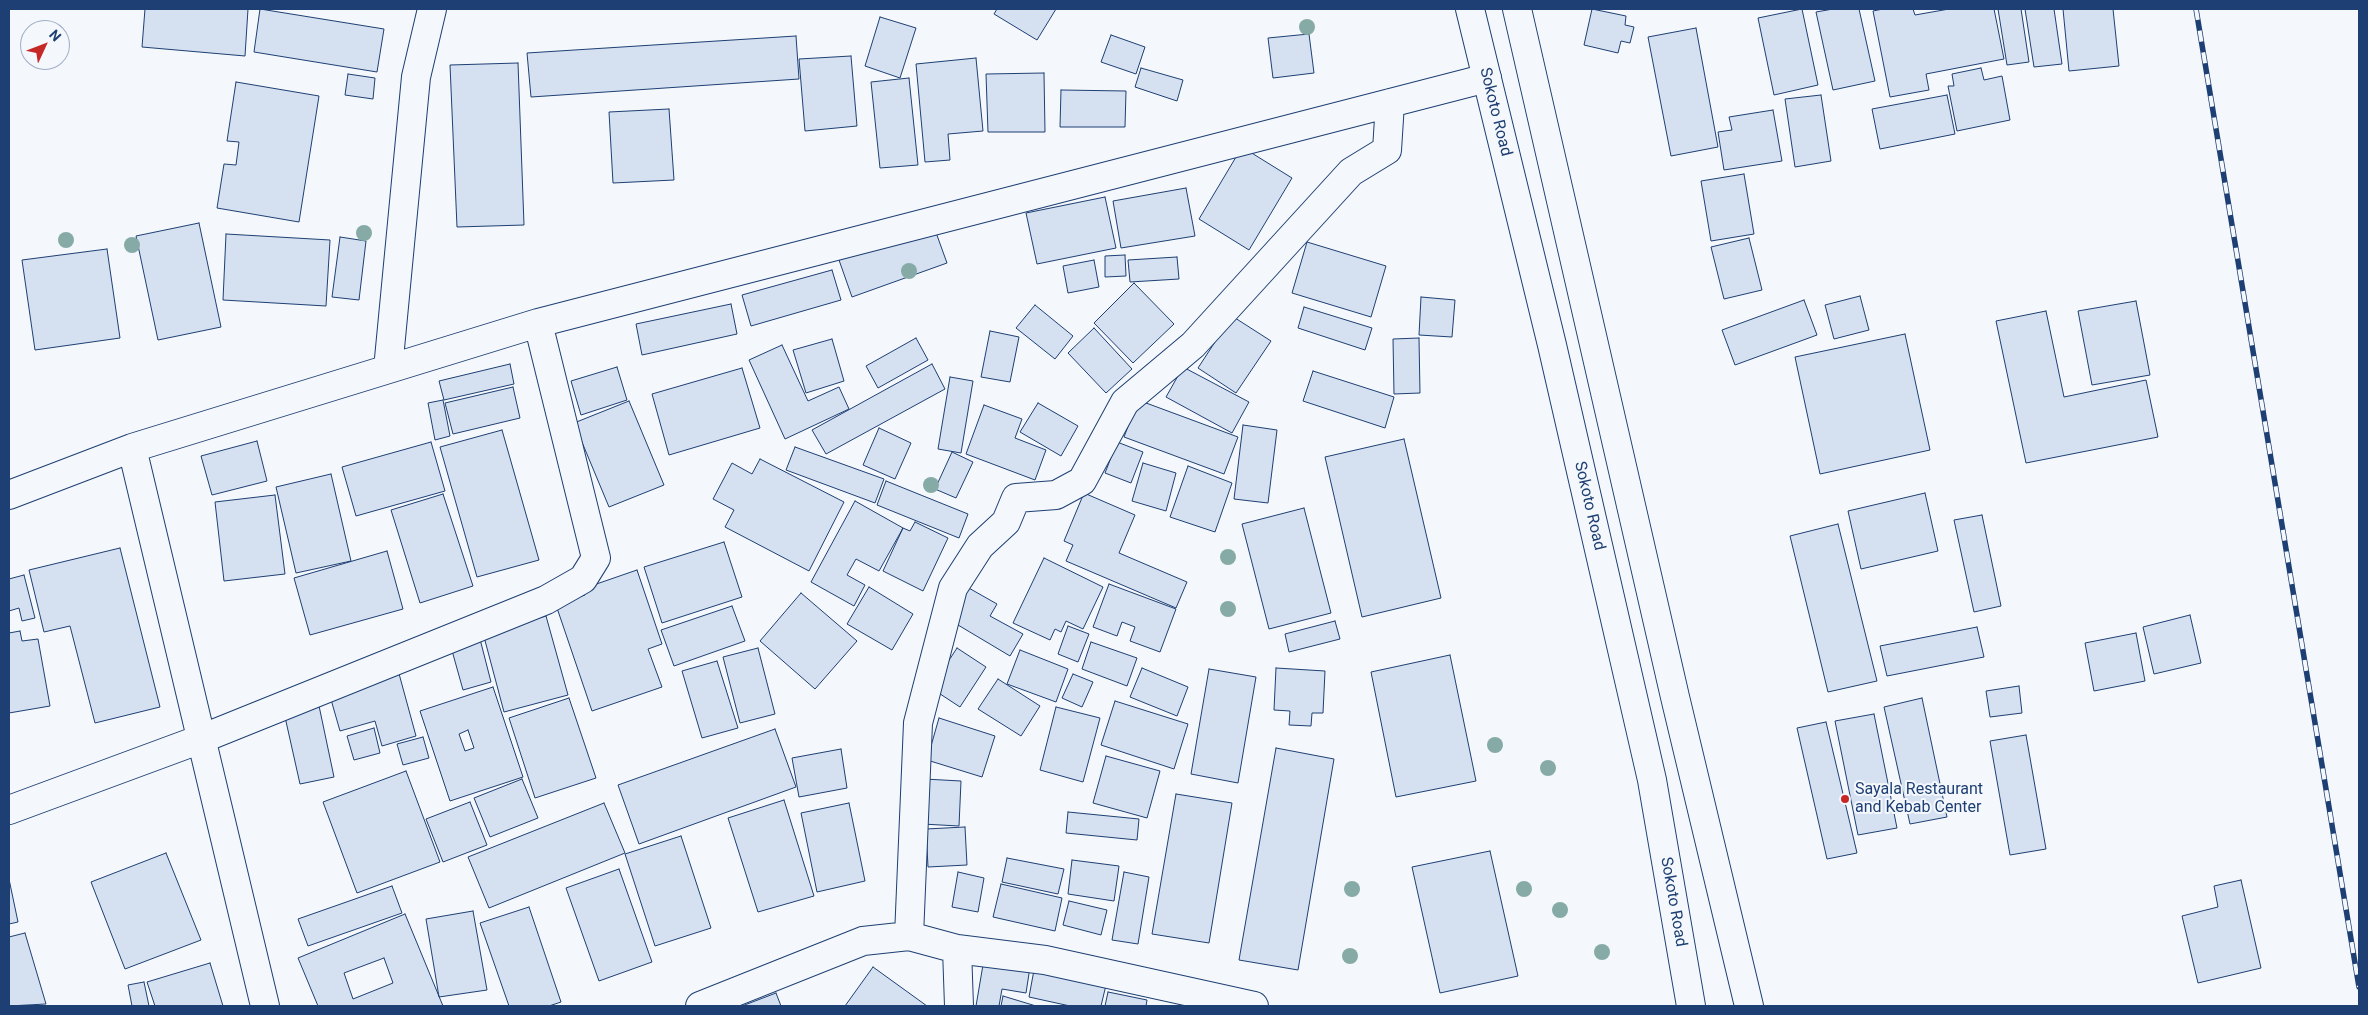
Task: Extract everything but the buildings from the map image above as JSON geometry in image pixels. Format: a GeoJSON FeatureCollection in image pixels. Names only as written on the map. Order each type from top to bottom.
{"type":"FeatureCollection","features":[{"type":"Feature","properties":{"kind":"street"},"geometry":{"type":"LineString","coordinates":[[388,370],[416,77],[432,9]]}},
{"type":"Feature","properties":{"kind":"street","name":"Sokoto Road"},"geometry":{"type":"LineString","coordinates":[[1470,9],[1552,345],[1652,780],[1691,1006]]}},
{"type":"Feature","properties":{"kind":"street"},"geometry":{"type":"LineString","coordinates":[[1517,9],[1668,668],[1749,1006]]}},
{"type":"Feature","properties":{"kind":"street"},"geometry":{"type":"LineString","coordinates":[[9,495],[132,448],[538,323],[1486,78]]}},
{"type":"Feature","properties":{"kind":"street"},"geometry":{"type":"LineString","coordinates":[[909,936],[918,723],[953,588],[980,546],[1006,522],[1016,498],[1056,495],[1082,481],[1125,402],[1193,345],[1351,172],[1387,150],[1390,103]]}},
{"type":"Feature","properties":{"kind":"street"},"geometry":{"type":"LineString","coordinates":[[9,810],[201,740],[546,600],[583,579],[596,558],[538,323]]}},
{"type":"Feature","properties":{"kind":"street"},"geometry":{"type":"LineString","coordinates":[[132,448],[265,1006]]}},
{"type":"Feature","properties":{"kind":"street"},"geometry":{"type":"LineString","coordinates":[[700,1006],[863,941],[909,936],[957,949],[1045,960],[1254,1006]]}},
{"type":"Feature","properties":{"kind":"street"},"geometry":{"type":"LineString","coordinates":[[957,949],[959,1006]]}},
{"type":"Feature","properties":{"kind":"railway"},"geometry":{"type":"LineString","coordinates":[[2196,9],[2359,987]]}},
{"type":"Feature","properties":{"kind":"place","name":"Sayala Restaurant and Kebab Center"},"geometry":{"type":"Point","coordinates":[1845,799]}}]}
